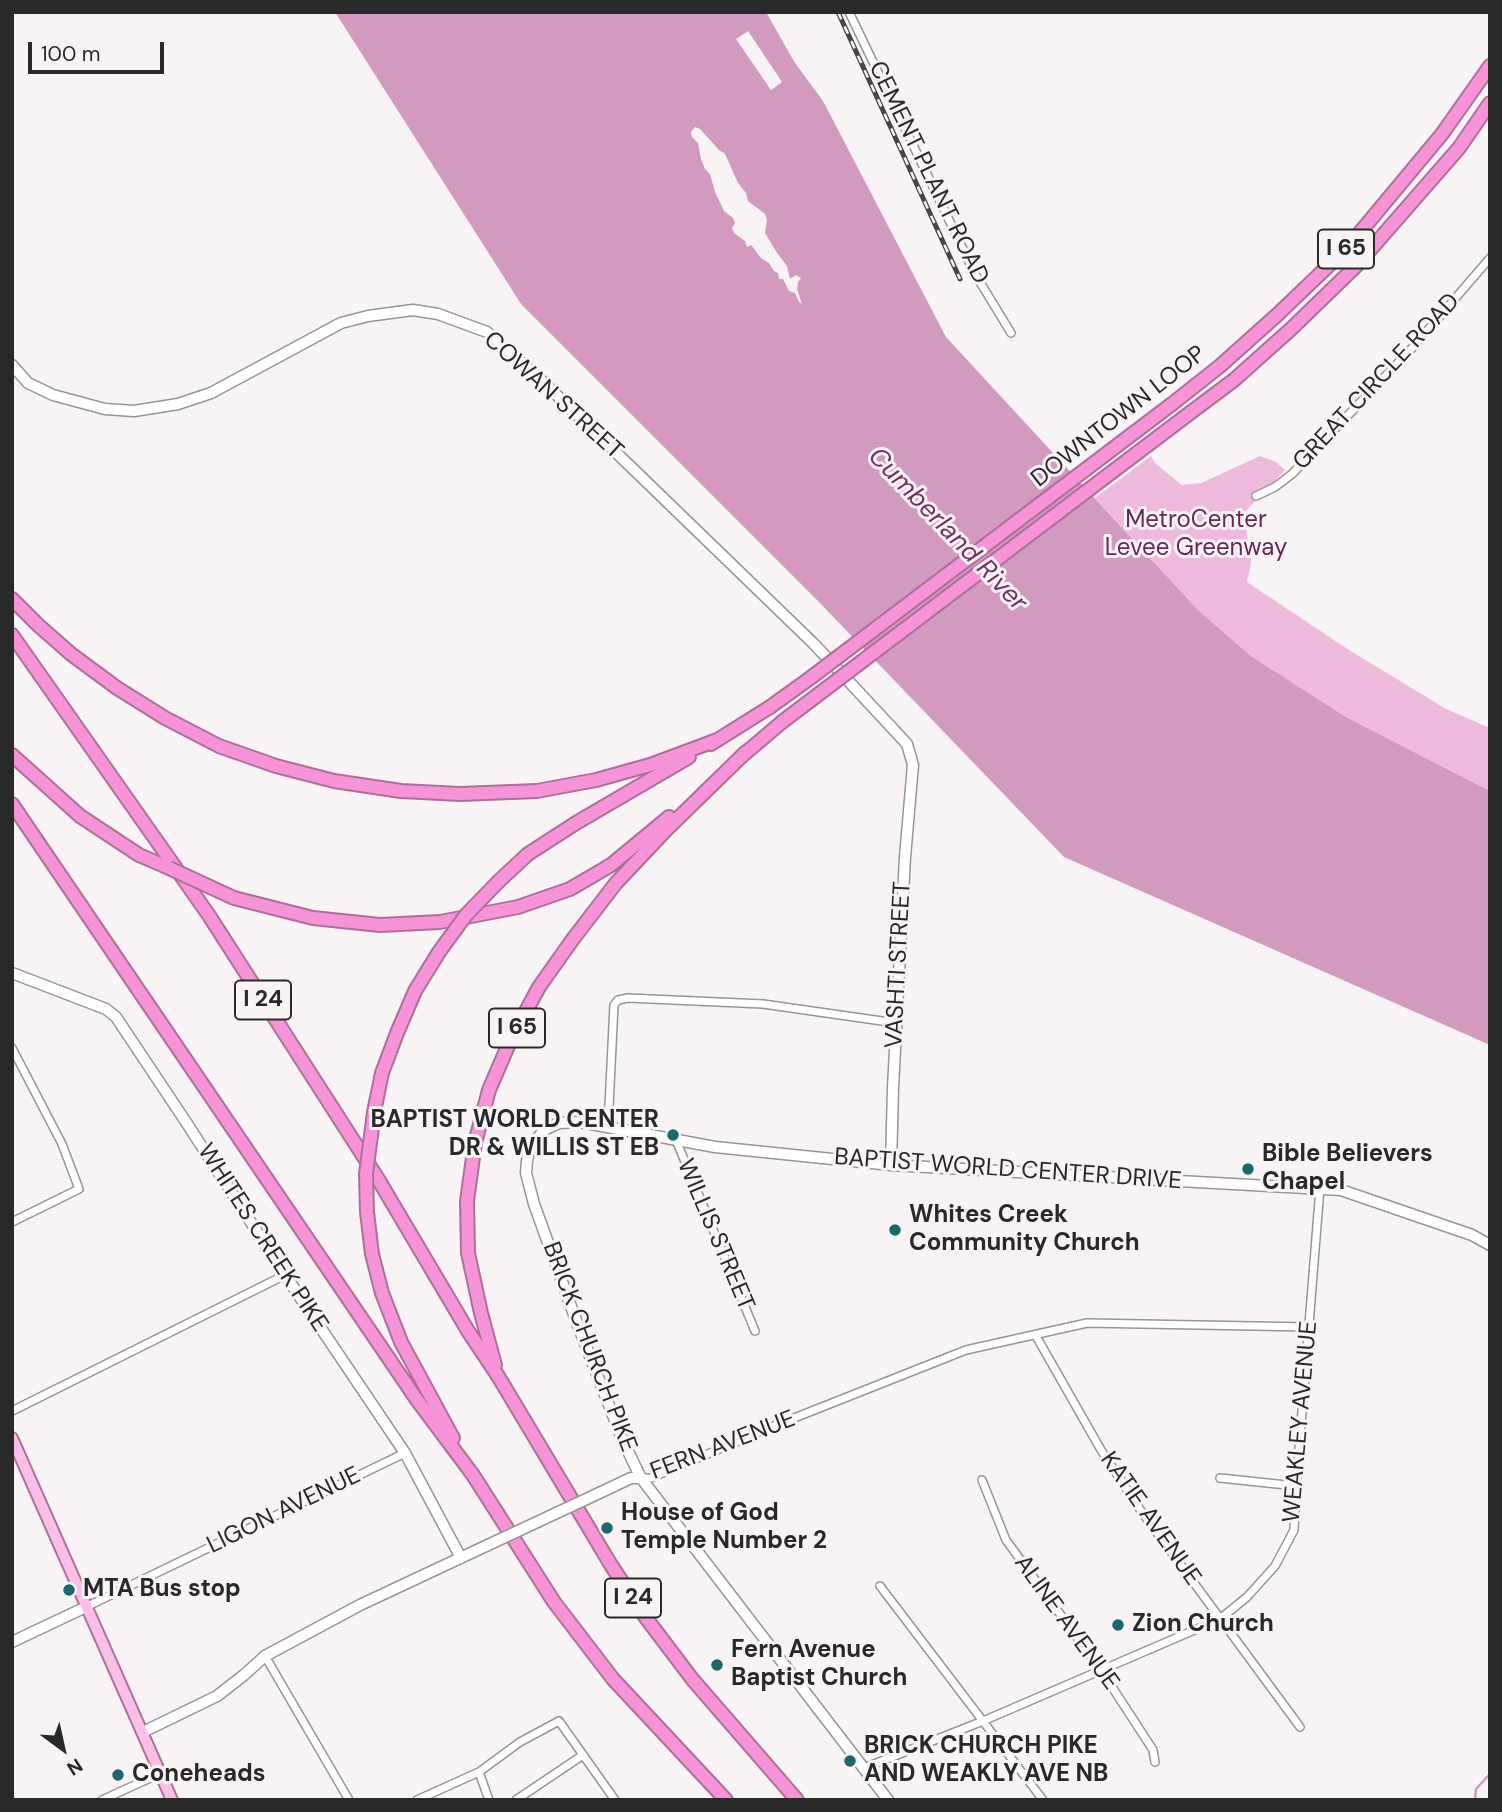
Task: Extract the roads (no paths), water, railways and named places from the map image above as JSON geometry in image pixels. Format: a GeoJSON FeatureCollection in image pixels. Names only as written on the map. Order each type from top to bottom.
{"type":"FeatureCollection","features":[{"type":"Feature","properties":{"kind":"highway","name":"DOWNTOWN LOOP"},"geometry":{"type":"LineString","coordinates":[[718,740],[820,671],[1230,358],[1347,248],[1442,134],[1490,66]]}},
{"type":"Feature","properties":{"kind":"highway","name":"DOWNTOWN LOOP"},"geometry":{"type":"LineString","coordinates":[[746,752],[1244,371],[1356,266],[1459,148],[1490,103]]}},
{"type":"Feature","properties":{"kind":"highway"},"geometry":{"type":"LineString","coordinates":[[12,599],[71,654],[117,688],[165,718],[219,746],[276,766],[334,781],[401,791],[460,794],[537,791],[596,780],[650,765],[718,740]]}},
{"type":"Feature","properties":{"kind":"highway","name":"I 24"},"geometry":{"type":"LineString","coordinates":[[12,635],[208,914],[371,1168],[468,1331],[646,1618],[693,1680],[797,1800]]}},
{"type":"Feature","properties":{"kind":"highway","name":"I 65"},"geometry":{"type":"LineString","coordinates":[[473,1475],[401,1342],[382,1293],[372,1254],[366,1174],[373,1112],[382,1073],[415,991],[466,915],[499,881],[528,854],[576,822],[718,740]]}},
{"type":"Feature","properties":{"kind":"highway"},"geometry":{"type":"LineString","coordinates":[[12,755],[80,816],[139,855],[234,898],[313,918],[380,925],[440,922],[518,907],[570,889],[611,865],[746,752]]}},
{"type":"Feature","properties":{"kind":"highway","name":"I 65"},"geometry":{"type":"LineString","coordinates":[[498,1376],[468,1253],[467,1202],[475,1143],[489,1090],[510,1040],[539,987],[573,939],[616,883],[746,752]]}},
{"type":"Feature","properties":{"kind":"highway","name":"I 24"},"geometry":{"type":"LineString","coordinates":[[12,804],[409,1388],[473,1475],[554,1602],[613,1679],[726,1800]]}},
{"type":"Feature","properties":{"kind":"main road"},"geometry":{"type":"LineString","coordinates":[[12,1438],[172,1800]]}},
{"type":"Feature","properties":{"kind":"street","name":"CEMENT PLANT ROAD"},"geometry":{"type":"LineString","coordinates":[[849,12],[975,274],[1011,332]]}},
{"type":"Feature","properties":{"kind":"street","name":"GREAT CIRCLE ROAD"},"geometry":{"type":"LineString","coordinates":[[1256,496],[1275,487],[1292,474],[1415,345],[1490,258]]}},
{"type":"Feature","properties":{"kind":"street","name":"COWAN STREET"},"geometry":{"type":"LineString","coordinates":[[12,365],[28,383],[53,395],[105,410],[134,411],[178,404],[211,393],[341,323],[368,316],[413,310],[438,314],[486,332],[572,409],[814,644],[907,744],[913,765]]}},
{"type":"Feature","properties":{"kind":"street","name":"VASHTI STREET"},"geometry":{"type":"LineString","coordinates":[[891,1165],[905,857],[913,765]]}},
{"type":"Feature","properties":{"kind":"street","name":"WHITES CREEK PIKE"},"geometry":{"type":"LineString","coordinates":[[12,973],[106,1009],[116,1017],[405,1453],[461,1558]]}},
{"type":"Feature","properties":{"kind":"street"},"geometry":{"type":"LineString","coordinates":[[608,1127],[614,1005],[618,1000],[628,998],[763,1004],[896,1023]]}},
{"type":"Feature","properties":{"kind":"street"},"geometry":{"type":"LineString","coordinates":[[12,1048],[62,1144],[79,1189],[12,1222]]}},
{"type":"Feature","properties":{"kind":"street","name":"BAPTIST WORLD CENTER DRIVE"},"geometry":{"type":"LineString","coordinates":[[530,1148],[544,1130],[559,1123],[580,1122],[722,1148],[891,1165],[1341,1190],[1472,1235],[1490,1244]]}},
{"type":"Feature","properties":{"kind":"street","name":"WILLIS STREET"},"geometry":{"type":"LineString","coordinates":[[676,1140],[755,1331]]}},
{"type":"Feature","properties":{"kind":"street","name":"BRICK CHURCH PIKE"},"geometry":{"type":"LineString","coordinates":[[530,1148],[526,1173],[534,1204],[609,1406],[641,1478],[888,1800]]}},
{"type":"Feature","properties":{"kind":"street","name":"WEAKLEY AVENUE"},"geometry":{"type":"LineString","coordinates":[[864,1768],[983,1721],[1220,1619],[1247,1597],[1275,1566],[1294,1530],[1320,1188]]}},
{"type":"Feature","properties":{"kind":"street"},"geometry":{"type":"LineString","coordinates":[[12,1411],[285,1275]]}},
{"type":"Feature","properties":{"kind":"street","name":"FERN AVENUE"},"geometry":{"type":"LineString","coordinates":[[143,1732],[217,1696],[265,1656],[359,1605],[631,1478],[651,1478],[966,1350],[1087,1323],[1309,1327]]}},
{"type":"Feature","properties":{"kind":"street","name":"KATIE AVENUE"},"geometry":{"type":"LineString","coordinates":[[1036,1336],[1141,1511],[1300,1727]]}},
{"type":"Feature","properties":{"kind":"street","name":"LIGON AVENUE"},"geometry":{"type":"LineString","coordinates":[[88,1606],[405,1453]]}},
{"type":"Feature","properties":{"kind":"street"},"geometry":{"type":"LineString","coordinates":[[1220,1478],[1296,1486]]}},
{"type":"Feature","properties":{"kind":"street","name":"ALINE AVENUE"},"geometry":{"type":"LineString","coordinates":[[982,1480],[1006,1540],[1101,1670],[1153,1750],[1155,1762]]}},
{"type":"Feature","properties":{"kind":"street"},"geometry":{"type":"LineString","coordinates":[[880,1586],[1043,1800]]}},
{"type":"Feature","properties":{"kind":"street"},"geometry":{"type":"LineString","coordinates":[[12,1642],[88,1606]]}},
{"type":"Feature","properties":{"kind":"street"},"geometry":{"type":"LineString","coordinates":[[265,1656],[349,1800]]}},
{"type":"Feature","properties":{"kind":"street"},"geometry":{"type":"LineString","coordinates":[[416,1800],[479,1772],[520,1742],[559,1721],[615,1800]]}},
{"type":"Feature","properties":{"kind":"street"},"geometry":{"type":"LineString","coordinates":[[516,1800],[583,1755]]}},
{"type":"Feature","properties":{"kind":"street"},"geometry":{"type":"LineString","coordinates":[[479,1772],[489,1800]]}},
{"type":"Feature","properties":{"kind":"street"},"geometry":{"type":"LineString","coordinates":[[102,1800],[161,1773]]}},
{"type":"Feature","properties":{"kind":"water","name":"Cumberland River"},"geometry":{"type":"Polygon","coordinates":[[[335,12],[766,12],[795,63],[823,101],[946,337],[1198,610],[1251,656],[1346,717],[1490,791],[1490,1045],[1064,857],[818,601],[521,304],[335,12]],[[748,31],[736,39],[771,90],[782,82],[748,31]],[[695,127],[691,132],[692,137],[698,143],[701,159],[710,174],[724,211],[733,218],[734,233],[745,241],[747,247],[751,245],[761,258],[769,263],[778,273],[779,279],[783,279],[789,291],[795,293],[802,304],[797,289],[801,278],[796,275],[790,279],[787,266],[765,233],[765,214],[748,201],[725,154],[695,127]]]}},
{"type":"Feature","properties":{"kind":"waterway"},"geometry":{"type":"LineString","coordinates":[[1475,1800],[1476,1789],[1490,1774]]}},
{"type":"Feature","properties":{"kind":"railway"},"geometry":{"type":"LineString","coordinates":[[838,12],[960,279]]}},
{"type":"Feature","properties":{"kind":"place","name":"BAPTIST WORLD CENTER DR & WILLIS ST EB"},"geometry":{"type":"Point","coordinates":[673,1135]}},
{"type":"Feature","properties":{"kind":"place","name":"Bible Believers Chapel"},"geometry":{"type":"Point","coordinates":[1248,1169]}},
{"type":"Feature","properties":{"kind":"place","name":"Whites Creek Community Church"},"geometry":{"type":"Point","coordinates":[895,1230]}},
{"type":"Feature","properties":{"kind":"place","name":"House of God Temple Number 2"},"geometry":{"type":"Point","coordinates":[607,1528]}},
{"type":"Feature","properties":{"kind":"place","name":"MTA Bus stop"},"geometry":{"type":"Point","coordinates":[69,1590]}},
{"type":"Feature","properties":{"kind":"place","name":"Zion Church"},"geometry":{"type":"Point","coordinates":[1118,1625]}},
{"type":"Feature","properties":{"kind":"place","name":"Fern Avenue Baptist Church"},"geometry":{"type":"Point","coordinates":[717,1665]}},
{"type":"Feature","properties":{"kind":"place","name":"BRICK CHURCH PIKE AND WEAKLY AVE NB"},"geometry":{"type":"Point","coordinates":[850,1761]}},
{"type":"Feature","properties":{"kind":"place","name":"Coneheads"},"geometry":{"type":"Point","coordinates":[118,1775]}},
{"type":"Feature","properties":{"kind":"park label","name":"MetroCenter Levee Greenway"},"geometry":{"type":"Point","coordinates":[1196,535]}}]}
